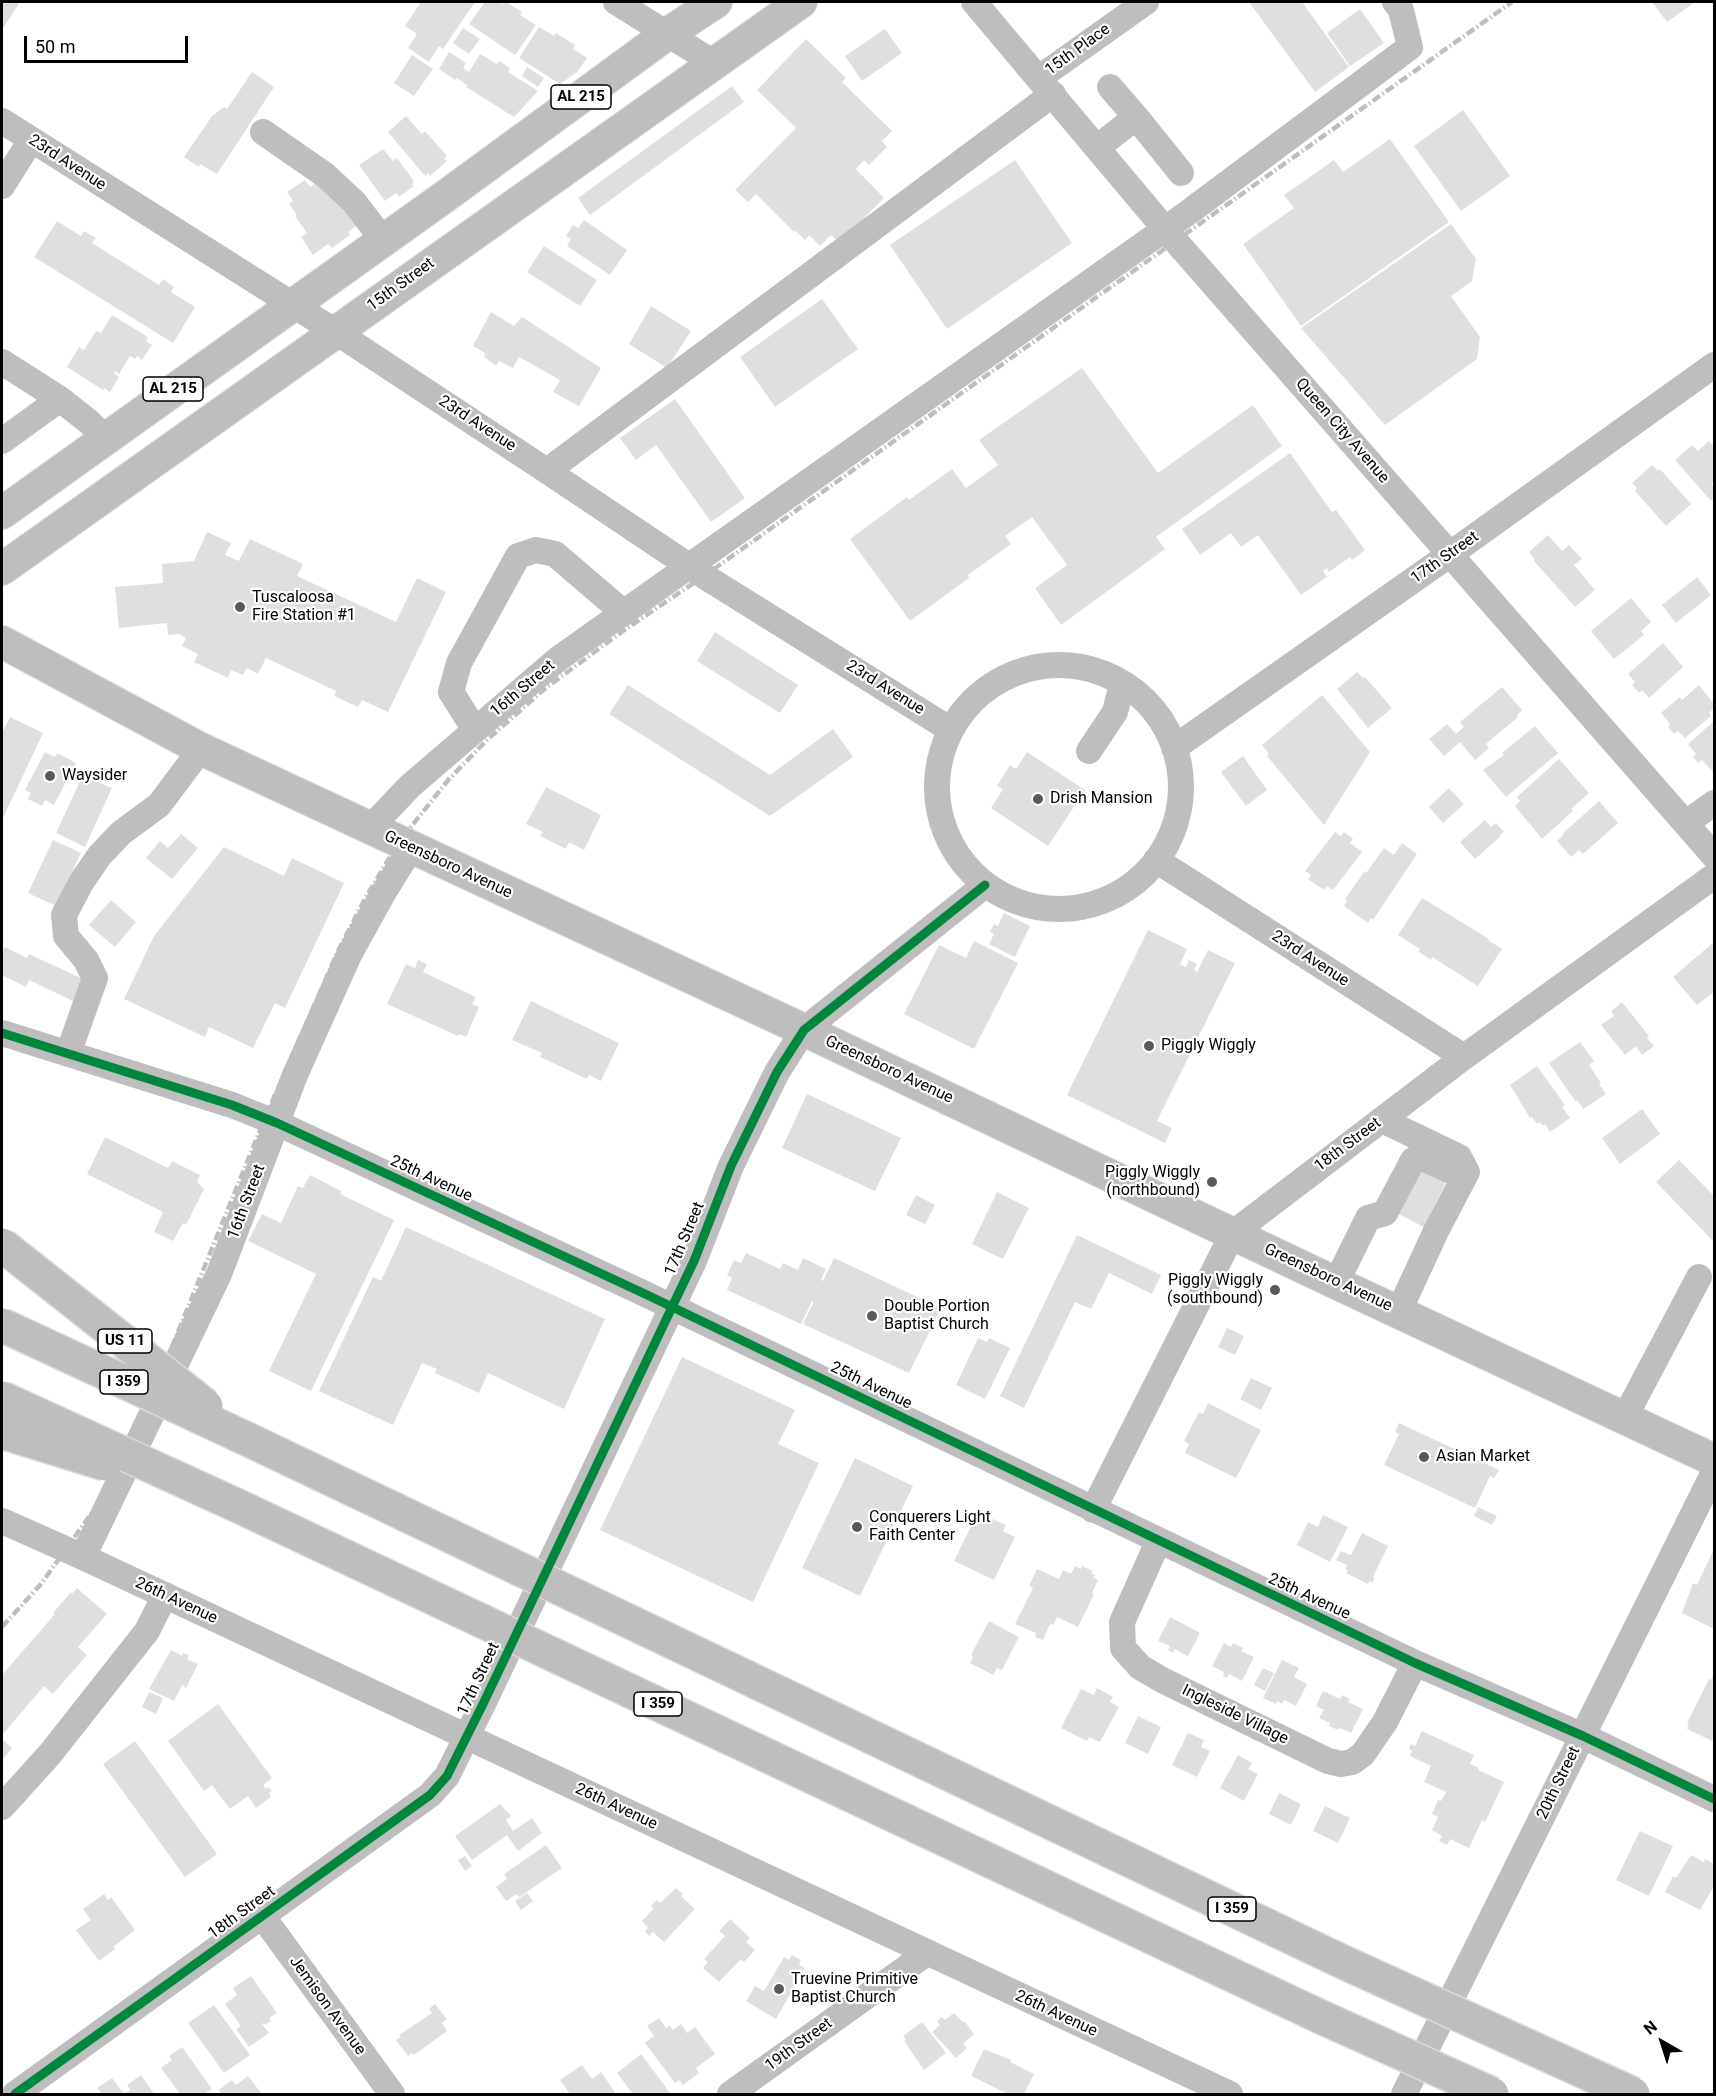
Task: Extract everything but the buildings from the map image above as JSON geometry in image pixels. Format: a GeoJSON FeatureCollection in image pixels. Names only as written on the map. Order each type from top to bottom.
{"type":"FeatureCollection","features":[{"type":"Feature","properties":{"kind":"highway","name":"US 11"},"geometry":{"type":"LineString","coordinates":[[2,1245],[247,1439]]}},
{"type":"Feature","properties":{"kind":"highway","name":"I 359"},"geometry":{"type":"LineString","coordinates":[[2,1325],[247,1439],[1343,1962],[1633,2094]]}},
{"type":"Feature","properties":{"kind":"highway","name":"I 359"},"geometry":{"type":"LineString","coordinates":[[2,1398],[236,1505],[1321,2017],[1491,2094]]}},
{"type":"Feature","properties":{"kind":"highway"},"geometry":{"type":"LineString","coordinates":[[2,1432],[236,1505]]}},
{"type":"Feature","properties":{"kind":"main road","name":"AL 215"},"geometry":{"type":"LineString","coordinates":[[2,513],[667,34],[716,2]]}},
{"type":"Feature","properties":{"kind":"main road","name":"15th Street"},"geometry":{"type":"LineString","coordinates":[[2,569],[801,2]]}},
{"type":"Feature","properties":{"kind":"main road","name":"Greensboro Avenue"},"geometry":{"type":"LineString","coordinates":[[2,642],[201,749],[804,1030],[1714,1460]]}},
{"type":"Feature","properties":{"kind":"street"},"geometry":{"type":"LineString","coordinates":[[616,2],[714,63]]}},
{"type":"Feature","properties":{"kind":"street","name":"Queen City Avenue"},"geometry":{"type":"LineString","coordinates":[[974,2],[1165,229],[1714,856]]}},
{"type":"Feature","properties":{"kind":"street","name":"15th Place"},"geometry":{"type":"LineString","coordinates":[[547,471],[1046,86],[1146,2]]}},
{"type":"Feature","properties":{"kind":"street","name":"16th Street"},"geometry":{"type":"LineString","coordinates":[[371,827],[410,786],[558,659],[1165,229],[1410,47],[1401,10],[1395,2]]}},
{"type":"Feature","properties":{"kind":"street"},"geometry":{"type":"LineString","coordinates":[[1110,87],[1181,173]]}},
{"type":"Feature","properties":{"kind":"street"},"geometry":{"type":"LineString","coordinates":[[1098,147],[1136,117]]}},
{"type":"Feature","properties":{"kind":"street","name":"23rd Avenue"},"geometry":{"type":"LineString","coordinates":[[2,121],[336,332],[689,567],[951,730]]}},
{"type":"Feature","properties":{"kind":"street"},"geometry":{"type":"LineString","coordinates":[[262,132],[325,175],[354,202],[384,240]]}},
{"type":"Feature","properties":{"kind":"street"},"geometry":{"type":"LineString","coordinates":[[2,186],[31,140]]}},
{"type":"Feature","properties":{"kind":"street"},"geometry":{"type":"LineString","coordinates":[[2,362],[60,399],[105,438]]}},
{"type":"Feature","properties":{"kind":"street","name":"17th Street"},"geometry":{"type":"LineString","coordinates":[[1174,748],[1714,365]]}},
{"type":"Feature","properties":{"kind":"street"},"geometry":{"type":"LineString","coordinates":[[2,441],[60,399]]}},
{"type":"Feature","properties":{"kind":"street"},"geometry":{"type":"LineString","coordinates":[[476,730],[451,692],[459,663],[518,556],[536,550],[555,554],[624,613]]}},
{"type":"Feature","properties":{"kind":"street"},"geometry":{"type":"LineString","coordinates":[[1060,665],[1084,668],[1108,675],[1131,688],[1150,706],[1165,727],[1174,748],[1180,770],[1180,801],[1175,826],[1156,861],[1130,886],[1107,899],[1082,907],[1056,909],[1031,906],[1011,900],[985,885],[968,870],[954,852],[937,801],[937,776],[943,750],[951,730],[969,705],[988,688],[1010,676],[1034,668],[1060,665]]}},
{"type":"Feature","properties":{"kind":"street"},"geometry":{"type":"LineString","coordinates":[[1089,751],[1115,712],[1122,684]]}},
{"type":"Feature","properties":{"kind":"street"},"geometry":{"type":"LineString","coordinates":[[68,1054],[95,978],[86,960],[66,936],[64,915],[82,881],[100,855],[121,833],[159,805],[201,749]]}},
{"type":"Feature","properties":{"kind":"street"},"geometry":{"type":"LineString","coordinates":[[1686,823],[1714,803]]}},
{"type":"Feature","properties":{"kind":"street","name":"16th Street"},"geometry":{"type":"LineString","coordinates":[[83,1557],[219,1274],[295,1075],[349,955],[411,848]]}},
{"type":"Feature","properties":{"kind":"street","name":"23rd Avenue"},"geometry":{"type":"LineString","coordinates":[[1156,861],[1464,1058]]}},
{"type":"Feature","properties":{"kind":"street","name":"18th Street"},"geometry":{"type":"LineString","coordinates":[[1094,1510],[1233,1233],[1464,1058],[1714,876]]}},
{"type":"Feature","properties":{"kind":"street","name":"17th Street"},"geometry":{"type":"LineString","coordinates":[[467,1737],[694,1261],[731,1166],[777,1072],[804,1030],[985,885]]}},
{"type":"Feature","properties":{"kind":"street","name":"25th Avenue"},"geometry":{"type":"LineString","coordinates":[[2,1033],[232,1105],[276,1123],[671,1308],[1414,1663],[1582,1736],[1714,1799]]}},
{"type":"Feature","properties":{"kind":"street"},"geometry":{"type":"LineString","coordinates":[[1382,1120],[1459,1157],[1466,1166],[1467,1172],[1437,1229],[1399,1311]]}},
{"type":"Feature","properties":{"kind":"street"},"geometry":{"type":"LineString","coordinates":[[1336,1283],[1368,1218],[1385,1213],[1413,1160],[1420,1157],[1452,1172],[1453,1178],[1435,1217],[1437,1229]]}},
{"type":"Feature","properties":{"kind":"street"},"geometry":{"type":"LineString","coordinates":[[1624,1417],[1699,1277]]}},
{"type":"Feature","properties":{"kind":"street","name":"20th Street"},"geometry":{"type":"LineString","coordinates":[[1404,2094],[1714,1472]]}},
{"type":"Feature","properties":{"kind":"street","name":"26th Avenue"},"geometry":{"type":"LineString","coordinates":[[2,1521],[165,1595],[1230,2094]]}},
{"type":"Feature","properties":{"kind":"street","name":"Ingleside Village"},"geometry":{"type":"LineString","coordinates":[[1158,1542],[1122,1622],[1123,1648],[1140,1667],[1162,1680],[1328,1761],[1341,1764],[1352,1762],[1363,1754],[1385,1722],[1414,1663]]}},
{"type":"Feature","properties":{"kind":"street"},"geometry":{"type":"LineString","coordinates":[[2,1807],[50,1754],[147,1631],[165,1595]]}},
{"type":"Feature","properties":{"kind":"street","name":"18th Street"},"geometry":{"type":"LineString","coordinates":[[15,2094],[430,1795],[447,1776],[467,1737]]}},
{"type":"Feature","properties":{"kind":"street","name":"Jemison Avenue"},"geometry":{"type":"LineString","coordinates":[[263,1917],[392,2094]]}},
{"type":"Feature","properties":{"kind":"street","name":"19th Street"},"geometry":{"type":"LineString","coordinates":[[730,2094],[927,1953]]}},
{"type":"Feature","properties":{"kind":"railway"},"geometry":{"type":"LineString","coordinates":[[2,1627],[41,1584],[106,1493],[156,1386],[265,1118],[338,951],[366,897],[399,842],[449,779],[488,739],[547,687],[623,631],[704,576],[1512,2]]}},
{"type":"Feature","properties":{"kind":"cycle path"},"geometry":{"type":"LineString","coordinates":[[15,2094],[430,1795],[447,1776],[694,1261],[731,1166],[777,1072],[804,1030],[985,885]]}},
{"type":"Feature","properties":{"kind":"cycle path"},"geometry":{"type":"LineString","coordinates":[[2,1033],[232,1105],[277,1123],[643,1293],[1415,1663],[1583,1736],[1714,1799]]}},
{"type":"Feature","properties":{"kind":"place","name":"Tuscaloosa Fire Station #1"},"geometry":{"type":"Point","coordinates":[240,607]}},
{"type":"Feature","properties":{"kind":"place","name":"Waysider"},"geometry":{"type":"Point","coordinates":[50,776]}},
{"type":"Feature","properties":{"kind":"place","name":"Drish Mansion"},"geometry":{"type":"Point","coordinates":[1038,799]}},
{"type":"Feature","properties":{"kind":"place","name":"Piggly Wiggly"},"geometry":{"type":"Point","coordinates":[1149,1046]}},
{"type":"Feature","properties":{"kind":"place","name":"Piggly Wiggly (northbound)"},"geometry":{"type":"Point","coordinates":[1212,1182]}},
{"type":"Feature","properties":{"kind":"place","name":"Piggly Wiggly (southbound)"},"geometry":{"type":"Point","coordinates":[1275,1290]}},
{"type":"Feature","properties":{"kind":"place","name":"Double Portion Baptist Church"},"geometry":{"type":"Point","coordinates":[872,1316]}},
{"type":"Feature","properties":{"kind":"place","name":"Asian Market"},"geometry":{"type":"Point","coordinates":[1424,1457]}},
{"type":"Feature","properties":{"kind":"place","name":"Conquerers Light Faith Center"},"geometry":{"type":"Point","coordinates":[857,1527]}},
{"type":"Feature","properties":{"kind":"place","name":"Truevine Primitive Baptist Church"},"geometry":{"type":"Point","coordinates":[779,1989]}}]}
